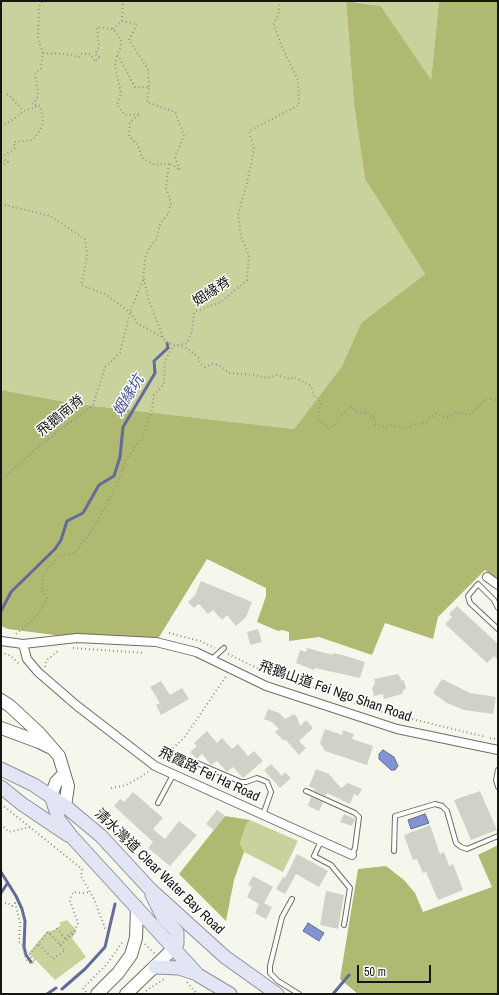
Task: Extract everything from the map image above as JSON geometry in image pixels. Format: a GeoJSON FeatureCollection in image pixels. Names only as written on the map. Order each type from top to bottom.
{"type":"FeatureCollection","features":[{"type":"Feature","properties":{"kind":"main road"},"geometry":{"type":"LineString","coordinates":[[1,700],[10,706],[55,750],[62,761],[68,786],[65,806]]}},
{"type":"Feature","properties":{"kind":"main road"},"geometry":{"type":"LineString","coordinates":[[1,728],[39,742],[55,750]]}},
{"type":"Feature","properties":{"kind":"main road","name":"清水灣道 Clear Water Bay Road"},"geometry":{"type":"LineString","coordinates":[[1,769],[34,785],[65,806],[101,836],[150,889],[225,957],[277,994]]}},
{"type":"Feature","properties":{"kind":"main road"},"geometry":{"type":"LineString","coordinates":[[64,774],[56,782],[51,796],[59,820],[72,837],[198,975]]}},
{"type":"Feature","properties":{"kind":"main road"},"geometry":{"type":"LineString","coordinates":[[1,787],[26,807],[72,837]]}},
{"type":"Feature","properties":{"kind":"main road"},"geometry":{"type":"LineString","coordinates":[[126,994],[177,944],[176,932],[163,916],[150,889]]}},
{"type":"Feature","properties":{"kind":"main road"},"geometry":{"type":"LineString","coordinates":[[94,993],[127,963],[137,907]]}},
{"type":"Feature","properties":{"kind":"main road"},"geometry":{"type":"LineString","coordinates":[[158,964],[179,968],[198,975],[230,994]]}},
{"type":"Feature","properties":{"kind":"street"},"geometry":{"type":"LineString","coordinates":[[487,577],[498,585]]}},
{"type":"Feature","properties":{"kind":"street","name":"飛鵝山道 Fei Ngo Shan Road"},"geometry":{"type":"LineString","coordinates":[[5,642],[23,644],[77,638],[156,642],[196,652],[232,668],[266,686],[397,729],[498,750]]}},
{"type":"Feature","properties":{"kind":"street","name":"飛霞路 Fei Ha Road"},"geometry":{"type":"LineString","coordinates":[[23,644],[27,659],[38,672],[136,752],[173,775],[352,855]]}},
{"type":"Feature","properties":{"kind":"lane"},"geometry":{"type":"LineString","coordinates":[[498,608],[494,600],[478,584],[468,596],[470,603],[498,629]]}},
{"type":"Feature","properties":{"kind":"lane"},"geometry":{"type":"LineString","coordinates":[[212,659],[222,649]]}},
{"type":"Feature","properties":{"kind":"lane"},"geometry":{"type":"LineString","coordinates":[[190,760],[241,782],[246,782],[256,778],[267,782],[271,792],[263,815]]}},
{"type":"Feature","properties":{"kind":"lane"},"geometry":{"type":"LineString","coordinates":[[498,770],[496,780],[498,787]]}},
{"type":"Feature","properties":{"kind":"lane"},"geometry":{"type":"LineString","coordinates":[[158,804],[173,775]]}},
{"type":"Feature","properties":{"kind":"lane"},"geometry":{"type":"LineString","coordinates":[[306,791],[355,813],[359,817],[355,848],[352,855]]}},
{"type":"Feature","properties":{"kind":"lane"},"geometry":{"type":"LineString","coordinates":[[394,851],[395,816],[435,804],[442,806],[446,811],[456,843],[460,847],[466,849],[498,836]]}},
{"type":"Feature","properties":{"kind":"lane"},"geometry":{"type":"LineString","coordinates":[[321,841],[314,856],[331,865],[350,888],[344,925]]}},
{"type":"Feature","properties":{"kind":"lane"},"geometry":{"type":"LineString","coordinates":[[292,899],[282,917],[270,966],[270,973],[278,981],[300,994]]}},
{"type":"Feature","properties":{"kind":"path"},"geometry":{"type":"LineString","coordinates":[[40,106],[32,104],[36,100],[38,94],[35,73],[41,68],[43,53],[38,40],[39,7],[43,1]]}},
{"type":"Feature","properties":{"kind":"path"},"geometry":{"type":"LineString","coordinates":[[114,29],[122,21],[123,1]]}},
{"type":"Feature","properties":{"kind":"path","name":"姻緣脊"},"geometry":{"type":"LineString","coordinates":[[5,642],[36,617],[47,598],[41,590],[44,574],[59,556],[74,553],[95,526],[116,486],[126,460],[143,436],[152,410],[154,395],[164,384],[165,361],[173,346],[187,343],[192,331],[194,312],[221,302],[247,280],[249,255],[241,236],[238,215],[247,183],[254,149],[249,131],[299,105],[298,80],[281,45],[274,24],[278,15],[280,1]]}},
{"type":"Feature","properties":{"kind":"path"},"geometry":{"type":"LineString","coordinates":[[114,29],[120,39],[120,50],[117,54],[115,66],[121,93],[116,105],[125,115],[140,114],[130,122],[129,136],[138,145],[142,158],[156,165],[169,163],[180,170],[175,157],[184,136],[175,112],[147,102],[149,87],[148,69],[129,40],[137,24],[122,21]]}},
{"type":"Feature","properties":{"kind":"path"},"geometry":{"type":"LineString","coordinates":[[43,53],[64,54],[79,57],[81,54],[90,54],[95,62],[99,57],[95,54],[99,46],[97,27],[114,29]]}},
{"type":"Feature","properties":{"kind":"path"},"geometry":{"type":"LineString","coordinates":[[117,54],[135,87],[149,87]]}},
{"type":"Feature","properties":{"kind":"path"},"geometry":{"type":"LineString","coordinates":[[7,94],[23,111]]}},
{"type":"Feature","properties":{"kind":"path"},"geometry":{"type":"LineString","coordinates":[[1,126],[13,120],[23,111],[40,106]]}},
{"type":"Feature","properties":{"kind":"path"},"geometry":{"type":"LineString","coordinates":[[1,166],[8,162],[1,158],[15,148],[14,142],[33,140],[42,127],[44,118],[40,106]]}},
{"type":"Feature","properties":{"kind":"path","name":"飛鵝南脊"},"geometry":{"type":"LineString","coordinates":[[1,480],[38,448],[93,405],[104,368],[120,353],[130,312],[143,278],[148,250],[156,240],[160,224],[168,214],[171,203],[166,188],[169,163]]}},
{"type":"Feature","properties":{"kind":"path"},"geometry":{"type":"LineString","coordinates":[[1,204],[50,216],[85,239],[88,256],[81,285],[105,294],[130,312],[137,323],[163,338]]}},
{"type":"Feature","properties":{"kind":"path"},"geometry":{"type":"LineString","coordinates":[[143,278],[163,338],[167,343],[187,348],[198,357],[200,363],[205,367],[218,365],[229,373],[254,375],[267,378],[277,375],[290,379],[294,377],[311,386],[314,397],[318,398],[321,404],[318,419],[327,427],[334,426],[339,417],[351,407],[358,413],[368,412],[373,418],[374,417],[375,424],[385,427],[391,425],[404,428],[412,426],[412,423],[417,425],[426,422],[435,414],[448,417],[456,412],[469,415],[488,398],[498,401]]}},
{"type":"Feature","properties":{"kind":"path"},"geometry":{"type":"LineString","coordinates":[[169,633],[200,641],[222,649],[263,671],[293,679],[371,709],[498,740]]}},
{"type":"Feature","properties":{"kind":"path"},"geometry":{"type":"LineString","coordinates":[[67,648],[144,653]]}},
{"type":"Feature","properties":{"kind":"path"},"geometry":{"type":"LineString","coordinates":[[45,667],[46,661],[50,656],[62,649]]}},
{"type":"Feature","properties":{"kind":"path"},"geometry":{"type":"LineString","coordinates":[[162,759],[184,738],[232,668]]}},
{"type":"Feature","properties":{"kind":"path"},"geometry":{"type":"LineString","coordinates":[[155,755],[166,762]]}},
{"type":"Feature","properties":{"kind":"path"},"geometry":{"type":"LineString","coordinates":[[110,788],[126,785],[148,772]]}},
{"type":"Feature","properties":{"kind":"path"},"geometry":{"type":"LineString","coordinates":[[1,804],[82,869],[81,876],[90,892],[106,931]]}},
{"type":"Feature","properties":{"kind":"path"},"geometry":{"type":"LineString","coordinates":[[1,824],[9,832],[30,828]]}},
{"type":"Feature","properties":{"kind":"path"},"geometry":{"type":"LineString","coordinates":[[60,945],[73,934],[78,923],[70,901],[73,892],[90,892]]}},
{"type":"Feature","properties":{"kind":"path"},"geometry":{"type":"LineString","coordinates":[[1,904],[8,903],[12,906],[15,903],[20,922],[19,942],[22,944],[26,959],[31,964],[35,960],[29,955],[48,932],[50,934],[57,929],[65,938],[72,932],[73,934]]}},
{"type":"Feature","properties":{"kind":"path"},"geometry":{"type":"LineString","coordinates":[[38,944],[53,959],[65,950],[50,934]]}},
{"type":"Feature","properties":{"kind":"path"},"geometry":{"type":"LineString","coordinates":[[94,993],[83,988],[132,937],[147,945],[158,964]]}},
{"type":"Feature","properties":{"kind":"path"},"geometry":{"type":"LineString","coordinates":[[354,994],[366,971],[374,971]]}},
{"type":"Feature","properties":{"kind":"path"},"geometry":{"type":"LineString","coordinates":[[142,994],[168,976]]}},
{"type":"Feature","properties":{"kind":"green space"},"geometry":{"type":"Polygon","coordinates":[[[1,1],[346,1],[354,105],[365,179],[425,274],[361,323],[342,366],[294,429],[77,404],[1,390],[1,1]]]}},
{"type":"Feature","properties":{"kind":"green space"},"geometry":{"type":"Polygon","coordinates":[[[346,1],[381,6],[431,80],[439,1],[498,1],[498,581],[485,570],[438,617],[433,639],[385,623],[372,655],[319,637],[289,641],[289,632],[282,630],[278,631],[257,622],[266,596],[266,588],[207,559],[156,642],[77,638],[8,629],[1,626],[1,390],[77,404],[294,429],[342,366],[361,323],[425,274],[365,179],[354,105],[346,1]]]}},
{"type":"Feature","properties":{"kind":"green space"},"geometry":{"type":"Polygon","coordinates":[[[351,1],[439,1],[431,81],[381,6],[351,1]]]}},
{"type":"Feature","properties":{"kind":"green space"},"geometry":{"type":"Polygon","coordinates":[[[225,816],[250,820],[246,825],[240,843],[244,852],[234,880],[226,921],[179,874],[225,816]]]}},
{"type":"Feature","properties":{"kind":"green space"},"geometry":{"type":"Polygon","coordinates":[[[250,820],[298,841],[283,872],[244,852],[240,843],[246,825],[250,820]]]}},
{"type":"Feature","properties":{"kind":"green space"},"geometry":{"type":"Polygon","coordinates":[[[498,845],[498,994],[358,994],[340,979],[358,869],[386,866],[404,880],[415,893],[423,912],[492,887],[478,855],[498,845]]]}},
{"type":"Feature","properties":{"kind":"green space"},"geometry":{"type":"Polygon","coordinates":[[[67,920],[77,931],[72,938],[86,957],[55,980],[29,953],[47,931],[53,931],[61,925],[59,923],[67,920]]]}},
{"type":"Feature","properties":{"kind":"water"},"geometry":{"type":"Polygon","coordinates":[[[383,750],[394,757],[398,766],[395,770],[391,770],[379,759],[379,754],[383,750]]]}},
{"type":"Feature","properties":{"kind":"water"},"geometry":{"type":"Polygon","coordinates":[[[425,814],[429,823],[411,829],[408,820],[425,814]]]}},
{"type":"Feature","properties":{"kind":"water"},"geometry":{"type":"Polygon","coordinates":[[[308,923],[324,933],[319,941],[303,931],[308,923]]]}},
{"type":"Feature","properties":{"kind":"building"},"geometry":{"type":"Polygon","coordinates":[[[201,581],[252,602],[246,617],[236,626],[227,615],[222,620],[213,610],[208,614],[199,604],[194,608],[188,602],[195,595],[201,581]]]}},
{"type":"Feature","properties":{"kind":"building"},"geometry":{"type":"Polygon","coordinates":[[[457,606],[498,644],[498,660],[494,656],[487,663],[445,624],[452,617],[449,614],[457,606]]]}},
{"type":"Feature","properties":{"kind":"building"},"geometry":{"type":"Polygon","coordinates":[[[258,629],[262,642],[250,645],[247,632],[258,629]]]}},
{"type":"Feature","properties":{"kind":"building"},"geometry":{"type":"Polygon","coordinates":[[[307,648],[333,655],[333,653],[346,656],[365,662],[360,678],[315,668],[314,670],[296,663],[300,650],[306,652],[307,648]]]}},
{"type":"Feature","properties":{"kind":"building"},"geometry":{"type":"Polygon","coordinates":[[[398,674],[402,681],[404,680],[406,689],[403,690],[402,694],[384,699],[383,694],[374,696],[372,688],[375,683],[374,679],[398,674]]]}},
{"type":"Feature","properties":{"kind":"building"},"geometry":{"type":"Polygon","coordinates":[[[442,679],[470,693],[496,697],[493,714],[464,710],[447,703],[433,693],[442,679]]]}},
{"type":"Feature","properties":{"kind":"building"},"geometry":{"type":"Polygon","coordinates":[[[161,681],[170,695],[182,688],[189,699],[161,715],[156,705],[160,703],[150,687],[161,681]]]}},
{"type":"Feature","properties":{"kind":"building"},"geometry":{"type":"Polygon","coordinates":[[[268,709],[279,713],[285,719],[294,714],[297,717],[300,726],[306,720],[313,728],[299,741],[306,748],[299,755],[285,739],[284,741],[275,732],[279,729],[272,722],[264,719],[268,709]]]}},
{"type":"Feature","properties":{"kind":"building"},"geometry":{"type":"Polygon","coordinates":[[[325,729],[342,735],[343,730],[354,734],[352,739],[373,746],[367,765],[325,751],[320,743],[325,729]]]}},
{"type":"Feature","properties":{"kind":"building"},"geometry":{"type":"Polygon","coordinates":[[[207,731],[217,743],[222,738],[232,749],[238,744],[248,756],[254,751],[263,761],[243,778],[233,767],[227,772],[217,761],[211,765],[202,754],[197,759],[190,752],[197,746],[194,743],[207,731]]]}},
{"type":"Feature","properties":{"kind":"building"},"geometry":{"type":"Polygon","coordinates":[[[271,764],[282,776],[285,772],[291,778],[280,788],[264,770],[271,764]]]}},
{"type":"Feature","properties":{"kind":"building"},"geometry":{"type":"Polygon","coordinates":[[[316,769],[329,774],[341,788],[348,783],[362,789],[358,796],[354,794],[350,804],[327,793],[326,796],[314,791],[315,789],[309,786],[316,769]]]}},
{"type":"Feature","properties":{"kind":"building"},"geometry":{"type":"Polygon","coordinates":[[[480,791],[497,830],[471,840],[454,800],[480,791]]]}},
{"type":"Feature","properties":{"kind":"building"},"geometry":{"type":"Polygon","coordinates":[[[133,792],[163,818],[153,829],[165,839],[179,821],[197,835],[170,866],[148,848],[153,842],[114,806],[120,799],[124,802],[133,792]]]}},
{"type":"Feature","properties":{"kind":"building"},"geometry":{"type":"Polygon","coordinates":[[[311,797],[323,802],[319,811],[308,806],[311,797]]]}},
{"type":"Feature","properties":{"kind":"building"},"geometry":{"type":"Polygon","coordinates":[[[217,810],[225,816],[214,830],[206,824],[217,810]]]}},
{"type":"Feature","properties":{"kind":"building"},"geometry":{"type":"Polygon","coordinates":[[[344,814],[355,819],[352,826],[340,822],[344,814]]]}},
{"type":"Feature","properties":{"kind":"building"},"geometry":{"type":"Polygon","coordinates":[[[430,825],[440,854],[444,852],[449,866],[453,864],[463,890],[438,900],[426,872],[423,873],[417,859],[413,860],[404,835],[430,825]]]}},
{"type":"Feature","properties":{"kind":"building"},"geometry":{"type":"Polygon","coordinates":[[[297,854],[328,871],[319,887],[296,874],[285,894],[276,889],[283,877],[285,878],[297,854]]]}},
{"type":"Feature","properties":{"kind":"building"},"geometry":{"type":"Polygon","coordinates":[[[253,876],[273,887],[264,903],[272,907],[266,919],[255,913],[259,904],[247,897],[252,887],[248,885],[253,876]]]}},
{"type":"Feature","properties":{"kind":"building"},"geometry":{"type":"Polygon","coordinates":[[[326,891],[344,895],[338,929],[320,925],[326,891]]]}},
{"type":"Feature","properties":{"kind":"waterway","name":"姻緣坑"},"geometry":{"type":"LineString","coordinates":[[1,611],[11,592],[55,549],[61,540],[67,521],[83,513],[99,485],[114,476],[120,457],[123,427],[155,373],[154,361],[168,348],[167,343]]}},
{"type":"Feature","properties":{"kind":"waterway"},"geometry":{"type":"LineString","coordinates":[[1,872],[22,909],[25,921],[24,947],[26,955],[31,962]]}},
{"type":"Feature","properties":{"kind":"waterway"},"geometry":{"type":"LineString","coordinates":[[1,893],[7,884]]}},
{"type":"Feature","properties":{"kind":"waterway"},"geometry":{"type":"LineString","coordinates":[[62,989],[85,969],[105,947],[115,904]]}},
{"type":"Feature","properties":{"kind":"waterway"},"geometry":{"type":"LineString","coordinates":[[333,994],[349,975]]}},
{"type":"Feature","properties":{"kind":"waterway"},"geometry":{"type":"LineString","coordinates":[[47,994],[56,988]]}}]}
